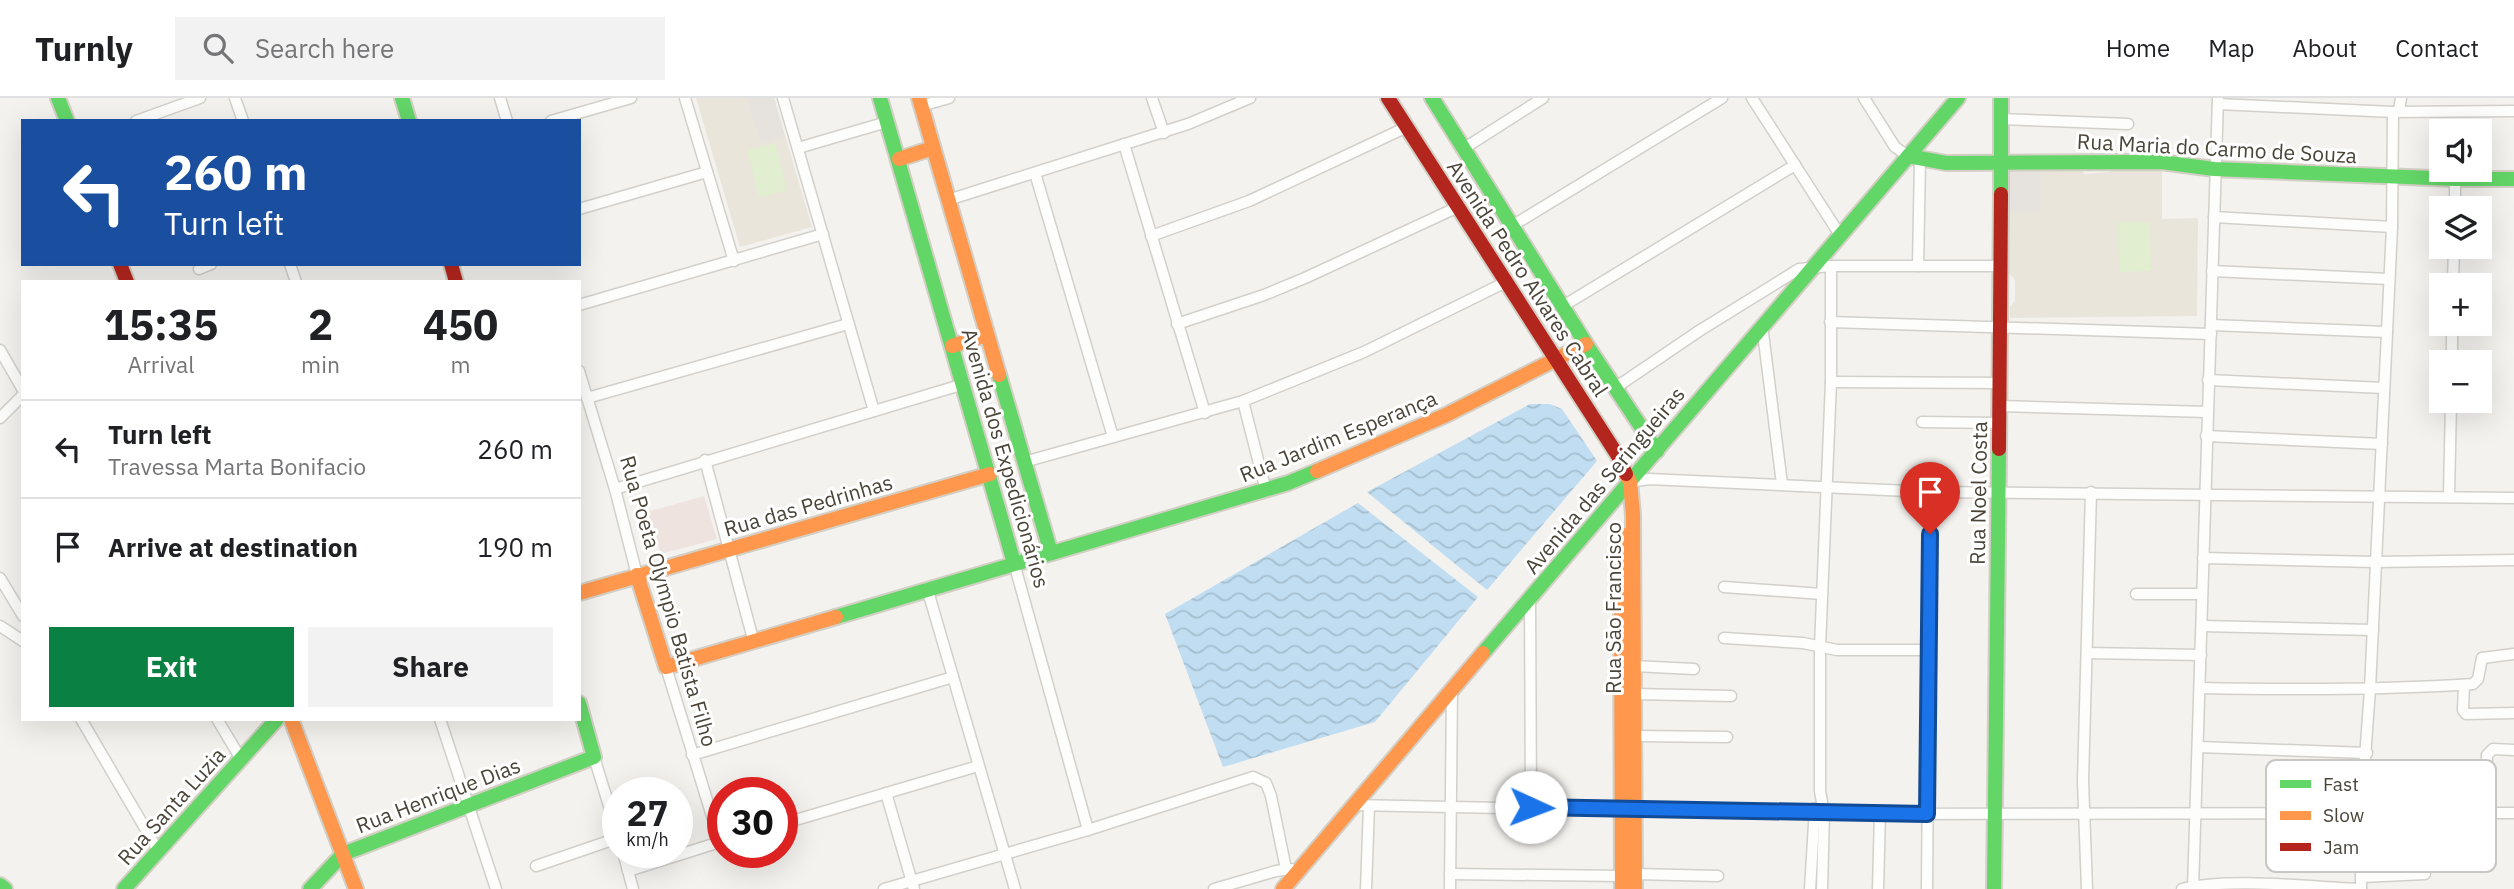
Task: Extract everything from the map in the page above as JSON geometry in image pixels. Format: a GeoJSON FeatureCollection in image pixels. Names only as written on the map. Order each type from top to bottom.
{"type":"FeatureCollection","features":[{"type":"Feature","properties":{"kind":"street"},"geometry":{"type":"LineString","coordinates":[[58,98],[66,119]]}},
{"type":"Feature","properties":{"kind":"street"},"geometry":{"type":"LineString","coordinates":[[142,119],[200,98]]}},
{"type":"Feature","properties":{"kind":"street"},"geometry":{"type":"LineString","coordinates":[[235,98],[242,119]]}},
{"type":"Feature","properties":{"kind":"street"},"geometry":{"type":"LineString","coordinates":[[402,98],[408,119]]}},
{"type":"Feature","properties":{"kind":"street"},"geometry":{"type":"LineString","coordinates":[[500,98],[506,119]]}},
{"type":"Feature","properties":{"kind":"street"},"geometry":{"type":"LineString","coordinates":[[558,119],[631,98]]}},
{"type":"Feature","properties":{"kind":"street"},"geometry":{"type":"LineString","coordinates":[[685,98],[734,261]]}},
{"type":"Feature","properties":{"kind":"street"},"geometry":{"type":"LineString","coordinates":[[783,98],[874,411]]}},
{"type":"Feature","properties":{"kind":"street","name":"Avenida dos Expedicionários"},"geometry":{"type":"LineString","coordinates":[[880,98],[990,474],[1088,831]]}},
{"type":"Feature","properties":{"kind":"street"},"geometry":{"type":"LineString","coordinates":[[920,102],[949,98]]}},
{"type":"Feature","properties":{"kind":"street"},"geometry":{"type":"LineString","coordinates":[[1152,98],[1164,133]]}},
{"type":"Feature","properties":{"kind":"street"},"geometry":{"type":"LineString","coordinates":[[948,200],[1164,133],[1250,98]]}},
{"type":"Feature","properties":{"kind":"street","name":"Avenida Pedro Alvares Cabral"},"geometry":{"type":"LineString","coordinates":[[1388,98],[1618,456],[1630,482]]}},
{"type":"Feature","properties":{"kind":"street","name":"Avenida Pedro Alvares Cabral"},"geometry":{"type":"LineString","coordinates":[[1432,98],[1586,344],[1657,451]]}},
{"type":"Feature","properties":{"kind":"street"},"geometry":{"type":"LineString","coordinates":[[1463,149],[1543,98]]}},
{"type":"Feature","properties":{"kind":"street"},"geometry":{"type":"LineString","coordinates":[[1512,226],[1722,98]]}},
{"type":"Feature","properties":{"kind":"street"},"geometry":{"type":"LineString","coordinates":[[1752,98],[1840,235]]}},
{"type":"Feature","properties":{"kind":"street"},"geometry":{"type":"LineString","coordinates":[[1864,98],[1895,147],[1914,158],[1918,266]]}},
{"type":"Feature","properties":{"kind":"street","name":"Avenida das Seringueiras"},"geometry":{"type":"LineString","coordinates":[[1284,888],[1292,869],[1352,805],[1530,599],[1812,267],[1914,158],[1958,98]]}},
{"type":"Feature","properties":{"kind":"street","name":"Rua Noel Costa"},"geometry":{"type":"LineString","coordinates":[[1994,889],[2001,98]]}},
{"type":"Feature","properties":{"kind":"street"},"geometry":{"type":"LineString","coordinates":[[2366,760],[2396,112],[2401,98]]}},
{"type":"Feature","properties":{"kind":"street"},"geometry":{"type":"LineString","coordinates":[[2193,888],[2218,101],[2396,112],[2514,111]]}},
{"type":"Feature","properties":{"kind":"street","name":"Avenida dos Expedicionários"},"geometry":{"type":"LineString","coordinates":[[920,102],[1051,553]]}},
{"type":"Feature","properties":{"kind":"street"},"geometry":{"type":"LineString","coordinates":[[2000,119],[2129,124]]}},
{"type":"Feature","properties":{"kind":"street"},"geometry":{"type":"LineString","coordinates":[[798,148],[887,122]]}},
{"type":"Feature","properties":{"kind":"street"},"geometry":{"type":"LineString","coordinates":[[1151,236],[1250,201],[1407,127]]}},
{"type":"Feature","properties":{"kind":"street"},"geometry":{"type":"LineString","coordinates":[[1124,144],[1205,413]]}},
{"type":"Feature","properties":{"kind":"street"},"geometry":{"type":"LineString","coordinates":[[899,159],[933,148]]}},
{"type":"Feature","properties":{"kind":"street","name":"Rua Maria do Carmo de Souza"},"geometry":{"type":"LineString","coordinates":[[1914,158],[1946,163],[2161,162],[2214,169],[2429,178]]}},
{"type":"Feature","properties":{"kind":"street"},"geometry":{"type":"LineString","coordinates":[[1563,306],[1795,165]]}},
{"type":"Feature","properties":{"kind":"street"},"geometry":{"type":"LineString","coordinates":[[581,208],[707,172]]}},
{"type":"Feature","properties":{"kind":"street"},"geometry":{"type":"LineString","coordinates":[[1035,173],[1113,437]]}},
{"type":"Feature","properties":{"kind":"street","name":"Rua Maria do Carmo de Souza"},"geometry":{"type":"LineString","coordinates":[[2492,179],[2514,179]]}},
{"type":"Feature","properties":{"kind":"street"},"geometry":{"type":"LineString","coordinates":[[1177,324],[1264,295],[1305,278],[1458,207]]}},
{"type":"Feature","properties":{"kind":"street"},"geometry":{"type":"LineString","coordinates":[[2214,217],[2392,227]]}},
{"type":"Feature","properties":{"kind":"street"},"geometry":{"type":"LineString","coordinates":[[581,304],[822,234]]}},
{"type":"Feature","properties":{"kind":"street"},"geometry":{"type":"LineString","coordinates":[[199,269],[206,266]]}},
{"type":"Feature","properties":{"kind":"street"},"geometry":{"type":"LineString","coordinates":[[1810,889],[1820,791],[1820,647],[1831,382],[1831,266]]}},
{"type":"Feature","properties":{"kind":"street"},"geometry":{"type":"LineString","coordinates":[[1615,388],[1799,269],[1831,266],[1999,267]]}},
{"type":"Feature","properties":{"kind":"street"},"geometry":{"type":"LineString","coordinates":[[2213,271],[2389,279]]}},
{"type":"Feature","properties":{"kind":"street"},"geometry":{"type":"LineString","coordinates":[[1024,463],[1243,401],[1364,352],[1506,282]]}},
{"type":"Feature","properties":{"kind":"street"},"geometry":{"type":"LineString","coordinates":[[1830,322],[2387,332]]}},
{"type":"Feature","properties":{"kind":"street"},"geometry":{"type":"LineString","coordinates":[[587,398],[848,324]]}},
{"type":"Feature","properties":{"kind":"street"},"geometry":{"type":"LineString","coordinates":[[1762,325],[1782,484]]}},
{"type":"Feature","properties":{"kind":"street"},"geometry":{"type":"LineString","coordinates":[[952,346],[986,335]]}},
{"type":"Feature","properties":{"kind":"street","name":"Rua Jardim Esperança"},"geometry":{"type":"LineString","coordinates":[[666,667],[753,639],[1266,491],[1366,451],[1556,361],[1586,344]]}},
{"type":"Feature","properties":{"kind":"street"},"geometry":{"type":"LineString","coordinates":[[0,350],[21,387]]}},
{"type":"Feature","properties":{"kind":"street","name":"Rua Poeta Olympio Batista Filho"},"geometry":{"type":"LineString","coordinates":[[581,378],[615,489],[637,575],[707,800]]}},
{"type":"Feature","properties":{"kind":"street"},"geometry":{"type":"LineString","coordinates":[[2208,380],[2384,388]]}},
{"type":"Feature","properties":{"kind":"street"},"geometry":{"type":"LineString","coordinates":[[1831,382],[2000,383]]}},
{"type":"Feature","properties":{"kind":"street"},"geometry":{"type":"LineString","coordinates":[[615,489],[964,384]]}},
{"type":"Feature","properties":{"kind":"street"},"geometry":{"type":"LineString","coordinates":[[0,418],[21,397]]}},
{"type":"Feature","properties":{"kind":"street"},"geometry":{"type":"LineString","coordinates":[[1243,401],[1266,491]]}},
{"type":"Feature","properties":{"kind":"street"},"geometry":{"type":"LineString","coordinates":[[2000,406],[2207,412]]}},
{"type":"Feature","properties":{"kind":"street"},"geometry":{"type":"LineString","coordinates":[[2449,496],[2451,413]]}},
{"type":"Feature","properties":{"kind":"street"},"geometry":{"type":"LineString","coordinates":[[1922,422],[1999,423]]}},
{"type":"Feature","properties":{"kind":"street"},"geometry":{"type":"LineString","coordinates":[[2206,436],[2382,444]]}},
{"type":"Feature","properties":{"kind":"street"},"geometry":{"type":"LineString","coordinates":[[705,460],[753,639]]}},
{"type":"Feature","properties":{"kind":"street","name":"Rua das Pedrinhas"},"geometry":{"type":"LineString","coordinates":[[581,592],[990,474]]}},
{"type":"Feature","properties":{"kind":"street"},"geometry":{"type":"LineString","coordinates":[[1630,482],[1649,480],[1782,484],[1930,492],[2514,498]]}},
{"type":"Feature","properties":{"kind":"street","name":"Rua São Francisco"},"geometry":{"type":"LineString","coordinates":[[1629,810],[1635,736],[1633,515],[1630,482]]}},
{"type":"Feature","properties":{"kind":"street","name":"Rua São Francisco"},"geometry":{"type":"LineString","coordinates":[[1628,882],[1629,810],[1621,596],[1625,514],[1630,482]]}},
{"type":"Feature","properties":{"kind":"street"},"geometry":{"type":"LineString","coordinates":[[1927,889],[1930,492]]}},
{"type":"Feature","properties":{"kind":"street"},"geometry":{"type":"LineString","coordinates":[[2087,889],[2083,813],[2091,492]]}},
{"type":"Feature","properties":{"kind":"street"},"geometry":{"type":"LineString","coordinates":[[2203,558],[2376,562],[2514,560]]}},
{"type":"Feature","properties":{"kind":"street"},"geometry":{"type":"LineString","coordinates":[[0,578],[21,613]]}},
{"type":"Feature","properties":{"kind":"street"},"geometry":{"type":"LineString","coordinates":[[1724,587],[1822,594]]}},
{"type":"Feature","properties":{"kind":"street"},"geometry":{"type":"LineString","coordinates":[[927,588],[1015,889]]}},
{"type":"Feature","properties":{"kind":"street"},"geometry":{"type":"LineString","coordinates":[[2136,594],[2202,594]]}},
{"type":"Feature","properties":{"kind":"street"},"geometry":{"type":"LineString","coordinates":[[1530,599],[1531,807]]}},
{"type":"Feature","properties":{"kind":"street"},"geometry":{"type":"LineString","coordinates":[[0,626],[21,640]]}},
{"type":"Feature","properties":{"kind":"street"},"geometry":{"type":"LineString","coordinates":[[2202,626],[2373,630]]}},
{"type":"Feature","properties":{"kind":"street"},"geometry":{"type":"LineString","coordinates":[[1724,638],[1790,642],[1837,650],[1929,650]]}},
{"type":"Feature","properties":{"kind":"street"},"geometry":{"type":"LineString","coordinates":[[2087,653],[2201,655]]}},
{"type":"Feature","properties":{"kind":"street"},"geometry":{"type":"LineString","coordinates":[[2514,654],[2482,658],[2470,684],[2463,710],[2466,714],[2514,713]]}},
{"type":"Feature","properties":{"kind":"street"},"geometry":{"type":"LineString","coordinates":[[1633,666],[1694,669]]}},
{"type":"Feature","properties":{"kind":"street"},"geometry":{"type":"LineString","coordinates":[[692,755],[953,677]]}},
{"type":"Feature","properties":{"kind":"street"},"geometry":{"type":"LineString","coordinates":[[2201,688],[2370,689],[2470,684]]}},
{"type":"Feature","properties":{"kind":"street"},"geometry":{"type":"LineString","coordinates":[[1450,889],[1451,690]]}},
{"type":"Feature","properties":{"kind":"street"},"geometry":{"type":"LineString","coordinates":[[1634,694],[1731,696]]}},
{"type":"Feature","properties":{"kind":"street"},"geometry":{"type":"LineString","coordinates":[[581,710],[602,783]]}},
{"type":"Feature","properties":{"kind":"street"},"geometry":{"type":"LineString","coordinates":[[82,721],[159,852]]}},
{"type":"Feature","properties":{"kind":"street"},"geometry":{"type":"LineString","coordinates":[[218,721],[241,758]]}},
{"type":"Feature","properties":{"kind":"street","name":"Rua Santa Luzia"},"geometry":{"type":"LineString","coordinates":[[124,889],[274,721]]}},
{"type":"Feature","properties":{"kind":"street"},"geometry":{"type":"LineString","coordinates":[[292,721],[356,889]]}},
{"type":"Feature","properties":{"kind":"street"},"geometry":{"type":"LineString","coordinates":[[441,721],[496,889]]}},
{"type":"Feature","properties":{"kind":"street"},"geometry":{"type":"LineString","coordinates":[[1635,736],[1727,737]]}},
{"type":"Feature","properties":{"kind":"street"},"geometry":{"type":"LineString","coordinates":[[2198,747],[2367,753]]}},
{"type":"Feature","properties":{"kind":"street"},"geometry":{"type":"LineString","coordinates":[[2487,760],[2487,755],[2493,749],[2514,750]]}},
{"type":"Feature","properties":{"kind":"street","name":"Rua Henrique Dias"},"geometry":{"type":"LineString","coordinates":[[310,889],[343,853],[594,757]]}},
{"type":"Feature","properties":{"kind":"street"},"geometry":{"type":"LineString","coordinates":[[798,819],[978,766]]}},
{"type":"Feature","properties":{"kind":"street"},"geometry":{"type":"LineString","coordinates":[[884,889],[913,885],[1253,777],[1263,780],[1271,796],[1292,869],[1214,889]]}},
{"type":"Feature","properties":{"kind":"street"},"geometry":{"type":"LineString","coordinates":[[886,793],[913,885]]}},
{"type":"Feature","properties":{"kind":"street"},"geometry":{"type":"LineString","coordinates":[[1352,805],[1819,814],[2266,814]]}},
{"type":"Feature","properties":{"kind":"street"},"geometry":{"type":"LineString","coordinates":[[1366,889],[1368,806]]}},
{"type":"Feature","properties":{"kind":"street"},"geometry":{"type":"LineString","coordinates":[[2496,812],[2514,813]]}},
{"type":"Feature","properties":{"kind":"street"},"geometry":{"type":"LineString","coordinates":[[1878,889],[1880,813]]}},
{"type":"Feature","properties":{"kind":"street"},"geometry":{"type":"LineString","coordinates":[[1819,814],[1822,889]]}},
{"type":"Feature","properties":{"kind":"street"},"geometry":{"type":"LineString","coordinates":[[536,866],[602,842]]}},
{"type":"Feature","properties":{"kind":"street"},"geometry":{"type":"LineString","coordinates":[[628,871],[707,846]]}},
{"type":"Feature","properties":{"kind":"street"},"geometry":{"type":"LineString","coordinates":[[627,868],[633,889]]}},
{"type":"Feature","properties":{"kind":"street"},"geometry":{"type":"LineString","coordinates":[[2182,889],[2361,889],[2362,872]]}},
{"type":"Feature","properties":{"kind":"street"},"geometry":{"type":"LineString","coordinates":[[1450,874],[1628,882],[1718,876]]}},
{"type":"Feature","properties":{"kind":"street"},"geometry":{"type":"LineString","coordinates":[[2362,877],[2425,874]]}},
{"type":"Feature","properties":{"kind":"street"},"geometry":{"type":"LineString","coordinates":[[0,885],[5,889]]}},
{"type":"Feature","properties":{"kind":"shaded area"},"geometry":{"type":"Polygon","coordinates":[[[696,98],[774,98],[812,227],[740,247],[696,98]]]}},
{"type":"Feature","properties":{"kind":"shaded area"},"geometry":{"type":"Polygon","coordinates":[[[747,98],[774,98],[785,136],[761,143],[747,98]]]}},
{"type":"Feature","properties":{"kind":"shaded area"},"geometry":{"type":"Polygon","coordinates":[[[2009,167],[2078,167],[2085,174],[2109,172],[2117,167],[2162,167],[2162,219],[2198,218],[2197,316],[2010,318],[2010,307],[2015,301],[2015,280],[2009,273],[2009,167]]]}},
{"type":"Feature","properties":{"kind":"shaded area"},"geometry":{"type":"Polygon","coordinates":[[[2009,167],[2041,167],[2041,212],[2009,212],[2009,167]]]}},
{"type":"Feature","properties":{"kind":"shaded area"},"geometry":{"type":"Polygon","coordinates":[[[704,496],[717,539],[661,554],[647,512],[704,496]]]}},
{"type":"Feature","properties":{"kind":"green space"},"geometry":{"type":"Polygon","coordinates":[[[775,143],[787,190],[759,198],[747,150],[775,143]]]}},
{"type":"Feature","properties":{"kind":"green space"},"geometry":{"type":"Polygon","coordinates":[[[2118,222],[2150,222],[2151,271],[2119,272],[2118,222]]]}},
{"type":"Feature","properties":{"kind":"water"},"geometry":{"type":"Polygon","coordinates":[[[1530,404],[1550,404],[1562,409],[1597,461],[1487,590],[1367,492],[1530,404]]]}},
{"type":"Feature","properties":{"kind":"water"},"geometry":{"type":"Polygon","coordinates":[[[1358,503],[1478,597],[1375,722],[1223,767],[1165,614],[1358,503]]]}},
{"type":"Feature","properties":{"kind":"traffic: fast"},"geometry":{"type":"LineString","coordinates":[[58,98],[66,119]]}},
{"type":"Feature","properties":{"kind":"traffic: fast"},"geometry":{"type":"LineString","coordinates":[[402,98],[408,119]]}},
{"type":"Feature","properties":{"kind":"traffic: fast"},"geometry":{"type":"LineString","coordinates":[[880,98],[1014,563]]}},
{"type":"Feature","properties":{"kind":"traffic: fast"},"geometry":{"type":"LineString","coordinates":[[1432,98],[1586,344],[1657,451]]}},
{"type":"Feature","properties":{"kind":"traffic: fast"},"geometry":{"type":"LineString","coordinates":[[1483,653],[1958,98]]}},
{"type":"Feature","properties":{"kind":"traffic: fast"},"geometry":{"type":"LineString","coordinates":[[2001,98],[2001,194]]}},
{"type":"Feature","properties":{"kind":"traffic: fast"},"geometry":{"type":"LineString","coordinates":[[1908,156],[1946,163],[2161,162],[2214,169],[2514,179]]}},
{"type":"Feature","properties":{"kind":"traffic: fast"},"geometry":{"type":"LineString","coordinates":[[999,375],[1051,553]]}},
{"type":"Feature","properties":{"kind":"traffic: fast"},"geometry":{"type":"LineString","coordinates":[[1994,889],[1999,449]]}},
{"type":"Feature","properties":{"kind":"traffic: fast"},"geometry":{"type":"LineString","coordinates":[[836,617],[1288,483],[1317,471]]}},
{"type":"Feature","properties":{"kind":"traffic: fast"},"geometry":{"type":"LineString","coordinates":[[310,889],[343,854],[594,757],[581,710]]}},
{"type":"Feature","properties":{"kind":"traffic: fast"},"geometry":{"type":"LineString","coordinates":[[124,889],[275,721]]}},
{"type":"Feature","properties":{"kind":"traffic: fast"},"geometry":{"type":"LineString","coordinates":[[0,885],[5,889]]}},
{"type":"Feature","properties":{"kind":"traffic: slow"},"geometry":{"type":"LineString","coordinates":[[919,98],[999,375]]}},
{"type":"Feature","properties":{"kind":"traffic: slow"},"geometry":{"type":"LineString","coordinates":[[899,159],[933,148]]}},
{"type":"Feature","properties":{"kind":"traffic: slow"},"geometry":{"type":"LineString","coordinates":[[952,346],[986,335]]}},
{"type":"Feature","properties":{"kind":"traffic: slow"},"geometry":{"type":"LineString","coordinates":[[1317,471],[1446,415],[1586,344]]}},
{"type":"Feature","properties":{"kind":"traffic: slow"},"geometry":{"type":"LineString","coordinates":[[581,592],[990,474]]}},
{"type":"Feature","properties":{"kind":"traffic: slow"},"geometry":{"type":"LineString","coordinates":[[1626,474],[1630,482],[1633,515],[1635,889]]}},
{"type":"Feature","properties":{"kind":"traffic: slow"},"geometry":{"type":"LineString","coordinates":[[1622,889],[1621,596],[1624,535]]}},
{"type":"Feature","properties":{"kind":"traffic: slow"},"geometry":{"type":"LineString","coordinates":[[637,575],[666,667],[836,617]]}},
{"type":"Feature","properties":{"kind":"traffic: slow"},"geometry":{"type":"LineString","coordinates":[[1283,889],[1483,653]]}},
{"type":"Feature","properties":{"kind":"traffic: slow"},"geometry":{"type":"LineString","coordinates":[[292,721],[356,889]]}},
{"type":"Feature","properties":{"kind":"traffic: jam"},"geometry":{"type":"LineString","coordinates":[[1388,98],[1618,456],[1626,474]]}},
{"type":"Feature","properties":{"kind":"traffic: jam"},"geometry":{"type":"LineString","coordinates":[[1999,449],[2001,194]]}},
{"type":"Feature","properties":{"kind":"traffic: jam"},"geometry":{"type":"LineString","coordinates":[[121,266],[126,280]]}},
{"type":"Feature","properties":{"kind":"traffic: jam"},"geometry":{"type":"LineString","coordinates":[[452,266],[455,280]]}},
{"type":"Feature","properties":{"kind":"route"},"geometry":{"type":"LineString","coordinates":[[1531,807],[1927,814],[1930,534]]}}]}
